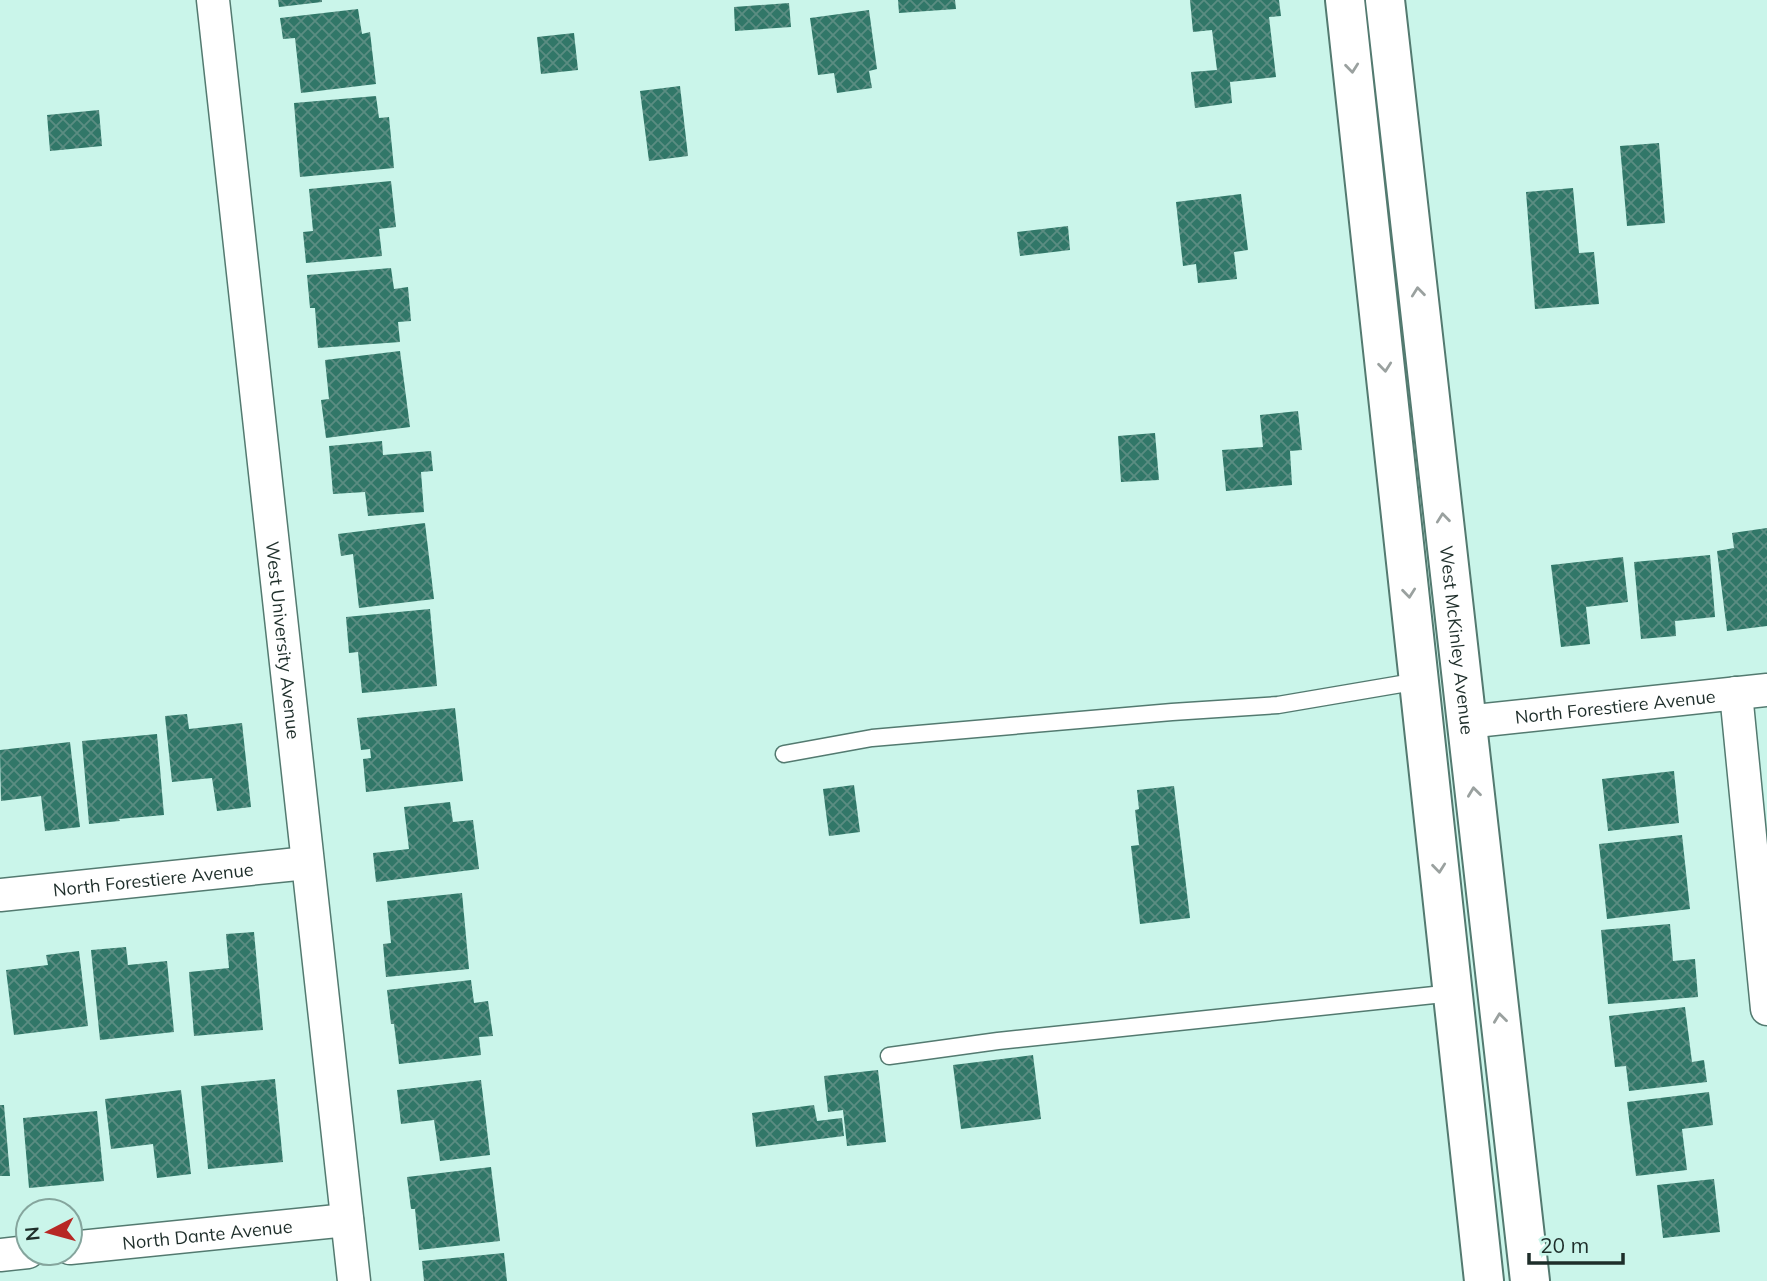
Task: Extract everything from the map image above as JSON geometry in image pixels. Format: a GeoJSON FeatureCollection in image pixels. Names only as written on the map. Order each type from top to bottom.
{"type":"FeatureCollection","features":[{"type":"Feature","properties":{"kind":"main road"},"geometry":{"type":"LineString","coordinates":[[1345,0],[1484,1281]]}},
{"type":"Feature","properties":{"kind":"main road","name":"West McKinley Avenue"},"geometry":{"type":"LineString","coordinates":[[1385,0],[1530,1281]]}},
{"type":"Feature","properties":{"kind":"main road"},"geometry":{"type":"LineString","coordinates":[[1453,998],[1479,1044],[1507,1281]]}},
{"type":"Feature","properties":{"kind":"street","name":"West University Avenue"},"geometry":{"type":"LineString","coordinates":[[213,0],[354,1281]]}},
{"type":"Feature","properties":{"kind":"street","name":"North Forestiere Avenue"},"geometry":{"type":"LineString","coordinates":[[1466,722],[1752,691]]}},
{"type":"Feature","properties":{"kind":"street"},"geometry":{"type":"LineString","coordinates":[[1752,691],[1767,1009]]}},
{"type":"Feature","properties":{"kind":"street","name":"North Forestiere Avenue"},"geometry":{"type":"LineString","coordinates":[[0,895],[307,863]]}},
{"type":"Feature","properties":{"kind":"street","name":"North Dante Avenue"},"geometry":{"type":"LineString","coordinates":[[84,1247],[347,1220]]}},
{"type":"Feature","properties":{"kind":"lane"},"geometry":{"type":"LineString","coordinates":[[784,754],[872,738],[1278,705],[1419,681]]}},
{"type":"Feature","properties":{"kind":"lane"},"geometry":{"type":"LineString","coordinates":[[889,1056],[998,1041],[1453,998]]}},
{"type":"Feature","properties":{"kind":"building"},"geometry":{"type":"Polygon","coordinates":[[[278,0],[322,0],[322,2],[279,7],[278,0]]]}},
{"type":"Feature","properties":{"kind":"building"},"geometry":{"type":"Polygon","coordinates":[[[898,0],[955,0],[956,9],[899,13],[898,0]]]}},
{"type":"Feature","properties":{"kind":"building"},"geometry":{"type":"Polygon","coordinates":[[[1190,0],[1279,0],[1281,16],[1269,17],[1276,77],[1230,82],[1232,103],[1195,108],[1191,72],[1217,70],[1212,30],[1193,32],[1190,0]]]}},
{"type":"Feature","properties":{"kind":"building"},"geometry":{"type":"Polygon","coordinates":[[[789,3],[791,27],[735,31],[734,7],[789,3]]]}},
{"type":"Feature","properties":{"kind":"building"},"geometry":{"type":"Polygon","coordinates":[[[358,9],[362,34],[370,32],[376,84],[301,93],[295,38],[283,39],[280,18],[358,9]]]}},
{"type":"Feature","properties":{"kind":"building"},"geometry":{"type":"Polygon","coordinates":[[[869,10],[877,69],[869,71],[872,88],[837,93],[834,73],[818,75],[810,18],[869,10]]]}},
{"type":"Feature","properties":{"kind":"building"},"geometry":{"type":"Polygon","coordinates":[[[574,33],[578,70],[541,74],[537,37],[574,33]]]}},
{"type":"Feature","properties":{"kind":"building"},"geometry":{"type":"Polygon","coordinates":[[[680,86],[688,156],[649,161],[640,91],[680,86]]]}},
{"type":"Feature","properties":{"kind":"building"},"geometry":{"type":"Polygon","coordinates":[[[376,96],[379,118],[389,117],[394,168],[300,177],[294,103],[376,96]]]}},
{"type":"Feature","properties":{"kind":"building"},"geometry":{"type":"Polygon","coordinates":[[[99,110],[102,146],[50,151],[47,115],[99,110]]]}},
{"type":"Feature","properties":{"kind":"building"},"geometry":{"type":"Polygon","coordinates":[[[1659,143],[1665,223],[1627,226],[1620,146],[1659,143]]]}},
{"type":"Feature","properties":{"kind":"building"},"geometry":{"type":"Polygon","coordinates":[[[391,181],[396,227],[379,229],[382,256],[306,263],[303,232],[313,231],[309,189],[391,181]]]}},
{"type":"Feature","properties":{"kind":"building"},"geometry":{"type":"Polygon","coordinates":[[[1573,188],[1579,253],[1594,252],[1599,304],[1535,309],[1526,192],[1573,188]]]}},
{"type":"Feature","properties":{"kind":"building"},"geometry":{"type":"Polygon","coordinates":[[[1241,194],[1248,250],[1234,252],[1237,279],[1198,283],[1196,264],[1183,266],[1176,202],[1241,194]]]}},
{"type":"Feature","properties":{"kind":"building"},"geometry":{"type":"Polygon","coordinates":[[[1068,226],[1070,250],[1020,256],[1017,232],[1068,226]]]}},
{"type":"Feature","properties":{"kind":"building"},"geometry":{"type":"Polygon","coordinates":[[[391,268],[394,289],[408,287],[411,321],[398,322],[400,342],[318,348],[315,308],[310,308],[307,275],[391,268]]]}},
{"type":"Feature","properties":{"kind":"building"},"geometry":{"type":"Polygon","coordinates":[[[400,351],[410,427],[326,438],[321,400],[329,399],[325,360],[400,351]]]}},
{"type":"Feature","properties":{"kind":"building"},"geometry":{"type":"Polygon","coordinates":[[[1298,411],[1302,450],[1290,451],[1292,485],[1226,491],[1222,450],[1263,447],[1260,415],[1298,411]]]}},
{"type":"Feature","properties":{"kind":"building"},"geometry":{"type":"Polygon","coordinates":[[[1155,433],[1159,480],[1121,482],[1118,436],[1155,433]]]}},
{"type":"Feature","properties":{"kind":"building"},"geometry":{"type":"Polygon","coordinates":[[[382,441],[383,455],[431,451],[433,471],[421,472],[424,512],[368,516],[365,492],[333,494],[329,446],[382,441]]]}},
{"type":"Feature","properties":{"kind":"building"},"geometry":{"type":"Polygon","coordinates":[[[425,523],[434,599],[359,608],[353,554],[341,556],[338,534],[425,523]]]}},
{"type":"Feature","properties":{"kind":"building"},"geometry":{"type":"Polygon","coordinates":[[[1767,528],[1767,626],[1727,631],[1717,551],[1734,548],[1732,533],[1767,528]]]}},
{"type":"Feature","properties":{"kind":"building"},"geometry":{"type":"Polygon","coordinates":[[[1710,555],[1715,617],[1675,621],[1676,636],[1641,639],[1634,562],[1710,555]]]}},
{"type":"Feature","properties":{"kind":"building"},"geometry":{"type":"Polygon","coordinates":[[[1623,557],[1628,602],[1586,607],[1590,644],[1561,647],[1551,565],[1623,557]]]}},
{"type":"Feature","properties":{"kind":"building"},"geometry":{"type":"Polygon","coordinates":[[[430,609],[437,686],[362,693],[358,652],[349,653],[346,617],[430,609]]]}},
{"type":"Feature","properties":{"kind":"building"},"geometry":{"type":"Polygon","coordinates":[[[455,708],[463,781],[366,792],[363,759],[371,758],[370,749],[361,750],[357,718],[455,708]]]}},
{"type":"Feature","properties":{"kind":"building"},"geometry":{"type":"Polygon","coordinates":[[[187,714],[189,729],[242,723],[251,807],[217,811],[212,778],[172,782],[165,716],[187,714]]]}},
{"type":"Feature","properties":{"kind":"building"},"geometry":{"type":"Polygon","coordinates":[[[157,734],[164,815],[89,824],[82,741],[157,734]]]}},
{"type":"Feature","properties":{"kind":"building"},"geometry":{"type":"Polygon","coordinates":[[[70,742],[80,827],[45,831],[41,796],[1,801],[0,750],[70,742]]]}},
{"type":"Feature","properties":{"kind":"building"},"geometry":{"type":"Polygon","coordinates":[[[1674,771],[1679,823],[1608,831],[1602,779],[1674,771]]]}},
{"type":"Feature","properties":{"kind":"building"},"geometry":{"type":"Polygon","coordinates":[[[854,785],[860,832],[829,836],[823,789],[854,785]]]}},
{"type":"Feature","properties":{"kind":"building"},"geometry":{"type":"Polygon","coordinates":[[[1174,786],[1190,918],[1140,924],[1131,846],[1139,845],[1135,810],[1139,809],[1137,790],[1174,786]]]}},
{"type":"Feature","properties":{"kind":"building"},"geometry":{"type":"Polygon","coordinates":[[[450,802],[453,822],[473,820],[479,869],[376,882],[373,853],[409,849],[404,807],[450,802]]]}},
{"type":"Feature","properties":{"kind":"building"},"geometry":{"type":"Polygon","coordinates":[[[1682,835],[1690,909],[1607,919],[1599,844],[1682,835]]]}},
{"type":"Feature","properties":{"kind":"building"},"geometry":{"type":"Polygon","coordinates":[[[462,893],[469,969],[386,977],[383,944],[391,943],[387,901],[462,893]]]}},
{"type":"Feature","properties":{"kind":"building"},"geometry":{"type":"Polygon","coordinates":[[[1670,924],[1673,961],[1695,959],[1698,997],[1608,1004],[1601,930],[1670,924]]]}},
{"type":"Feature","properties":{"kind":"building"},"geometry":{"type":"Polygon","coordinates":[[[254,932],[263,1030],[194,1036],[189,972],[229,968],[226,934],[254,932]]]}},
{"type":"Feature","properties":{"kind":"building"},"geometry":{"type":"Polygon","coordinates":[[[126,947],[128,965],[167,961],[174,1032],[100,1040],[91,950],[126,947]]]}},
{"type":"Feature","properties":{"kind":"building"},"geometry":{"type":"Polygon","coordinates":[[[79,951],[88,1026],[14,1035],[6,970],[48,965],[46,955],[79,951]]]}},
{"type":"Feature","properties":{"kind":"building"},"geometry":{"type":"Polygon","coordinates":[[[471,980],[474,1003],[488,1001],[493,1036],[479,1037],[481,1055],[399,1064],[387,990],[471,980]]]}},
{"type":"Feature","properties":{"kind":"building"},"geometry":{"type":"Polygon","coordinates":[[[1685,1007],[1692,1062],[1704,1060],[1707,1082],[1629,1091],[1626,1066],[1615,1067],[1609,1016],[1685,1007]]]}},
{"type":"Feature","properties":{"kind":"building"},"geometry":{"type":"Polygon","coordinates":[[[1033,1055],[1041,1119],[961,1129],[953,1065],[1033,1055]]]}},
{"type":"Feature","properties":{"kind":"building"},"geometry":{"type":"Polygon","coordinates":[[[878,1070],[886,1142],[847,1146],[843,1110],[828,1112],[824,1076],[878,1070]]]}},
{"type":"Feature","properties":{"kind":"building"},"geometry":{"type":"Polygon","coordinates":[[[275,1079],[283,1162],[208,1169],[201,1086],[275,1079]]]}},
{"type":"Feature","properties":{"kind":"building"},"geometry":{"type":"Polygon","coordinates":[[[481,1080],[490,1155],[440,1161],[434,1120],[401,1124],[397,1090],[481,1080]]]}},
{"type":"Feature","properties":{"kind":"building"},"geometry":{"type":"Polygon","coordinates":[[[181,1090],[191,1174],[157,1178],[153,1144],[111,1149],[105,1099],[181,1090]]]}},
{"type":"Feature","properties":{"kind":"building"},"geometry":{"type":"Polygon","coordinates":[[[1709,1092],[1713,1125],[1682,1129],[1687,1170],[1636,1176],[1627,1102],[1709,1092]]]}},
{"type":"Feature","properties":{"kind":"building"},"geometry":{"type":"Polygon","coordinates":[[[0,1105],[4,1105],[10,1176],[0,1176],[0,1105]]]}},
{"type":"Feature","properties":{"kind":"building"},"geometry":{"type":"Polygon","coordinates":[[[814,1105],[817,1121],[842,1118],[844,1136],[756,1147],[752,1113],[814,1105]]]}},
{"type":"Feature","properties":{"kind":"building"},"geometry":{"type":"Polygon","coordinates":[[[97,1111],[104,1181],[29,1188],[23,1118],[97,1111]]]}},
{"type":"Feature","properties":{"kind":"building"},"geometry":{"type":"Polygon","coordinates":[[[491,1167],[500,1241],[419,1250],[415,1209],[411,1209],[407,1177],[491,1167]]]}},
{"type":"Feature","properties":{"kind":"building"},"geometry":{"type":"Polygon","coordinates":[[[1714,1179],[1720,1232],[1663,1238],[1657,1185],[1714,1179]]]}},
{"type":"Feature","properties":{"kind":"building"},"geometry":{"type":"Polygon","coordinates":[[[504,1253],[507,1281],[424,1281],[422,1261],[504,1253]]]}}]}
